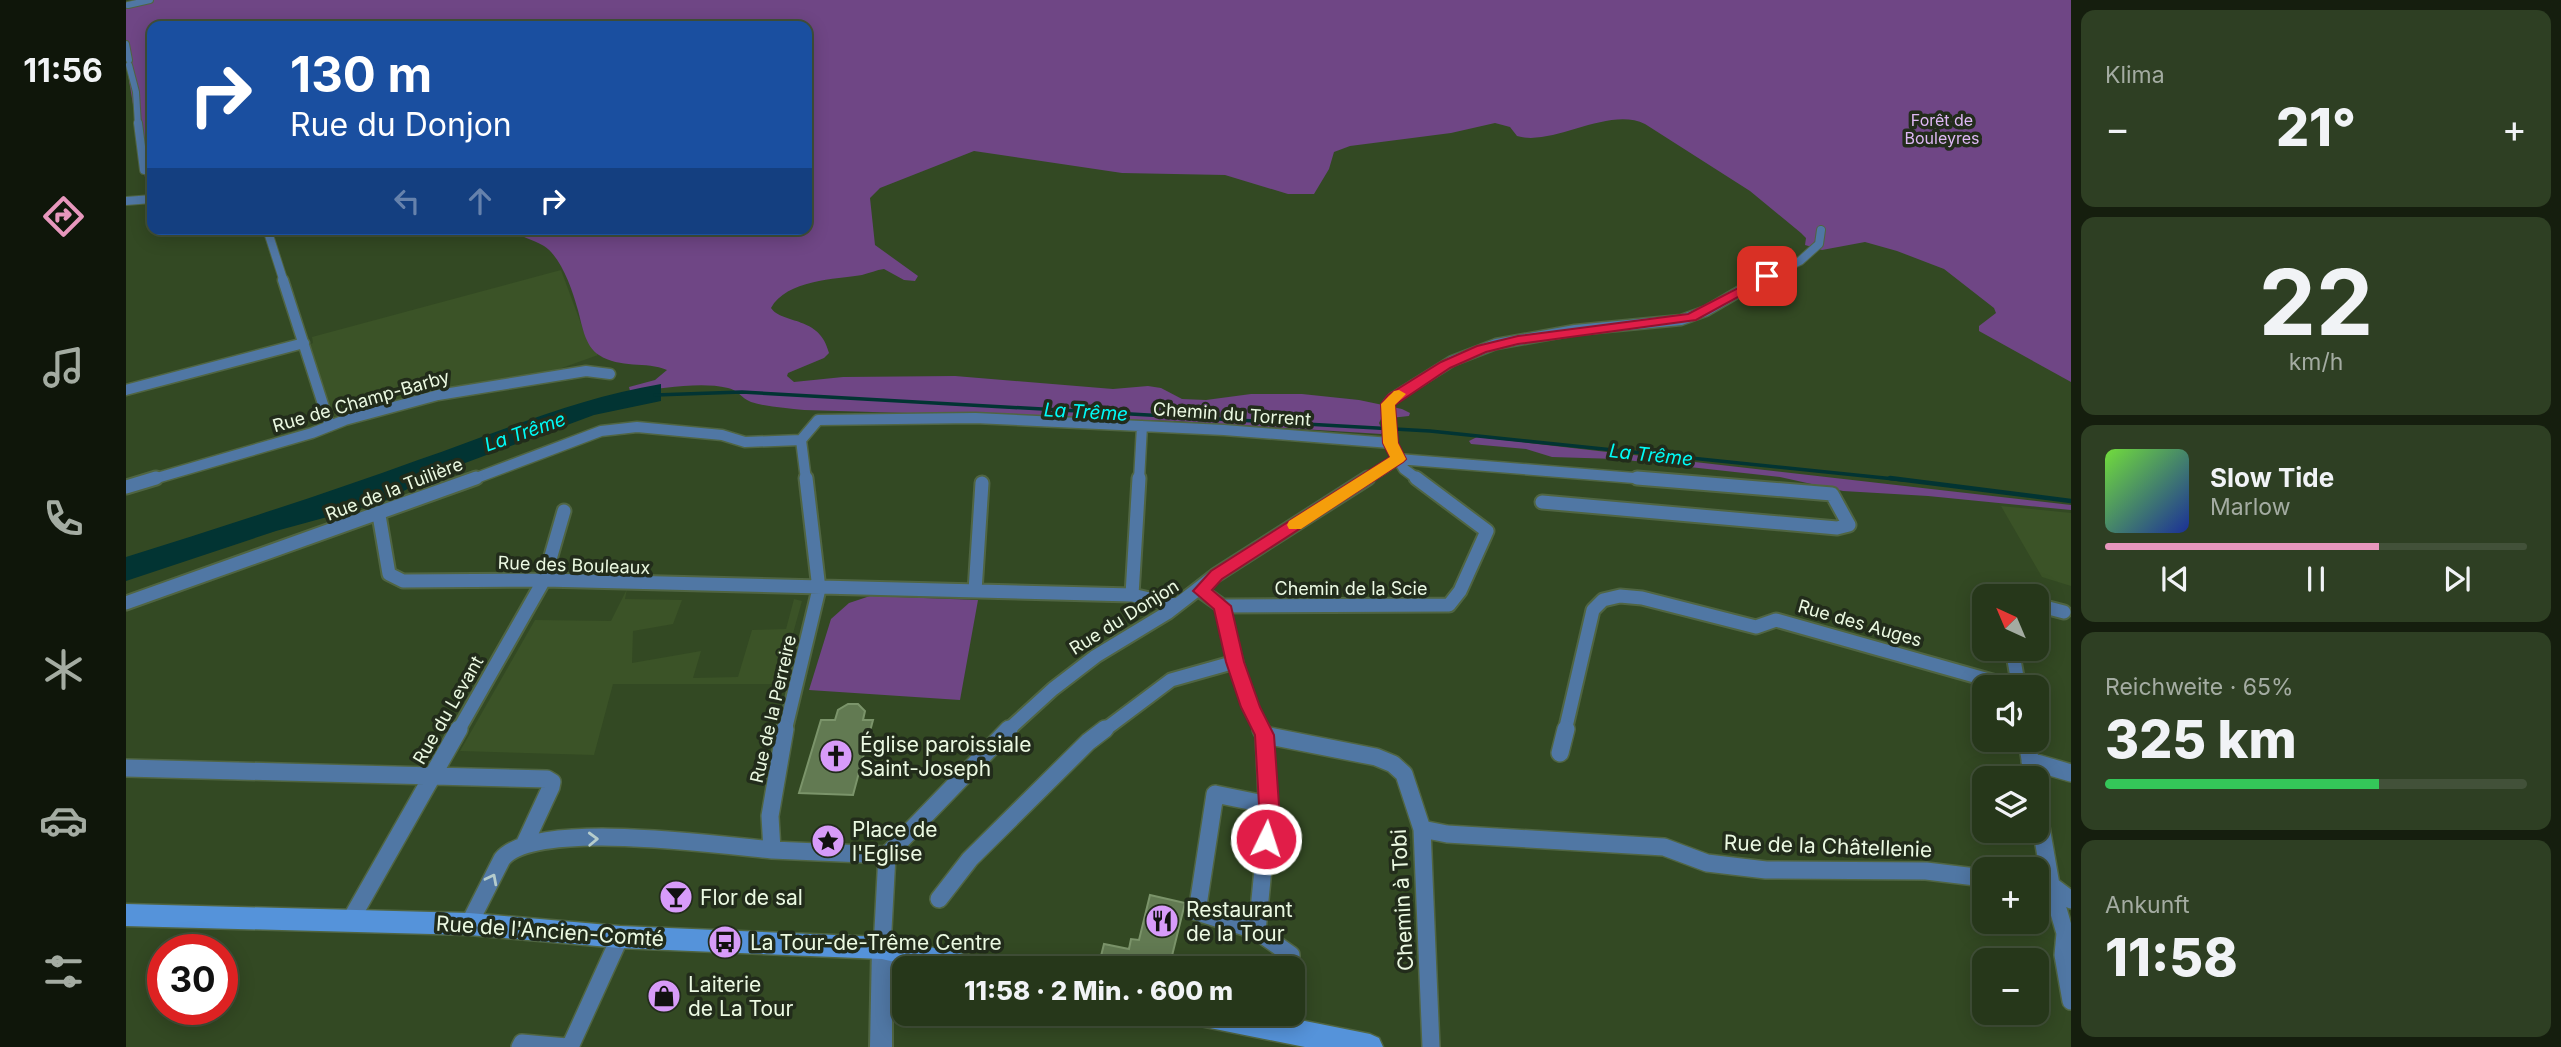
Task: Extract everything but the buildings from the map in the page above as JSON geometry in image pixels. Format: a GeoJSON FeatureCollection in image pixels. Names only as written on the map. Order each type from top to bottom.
{"type":"FeatureCollection","features":[{"type":"Feature","properties":{"kind":"main road","name":"Rue de l'Ancien-Comté"},"geometry":{"type":"LineString","coordinates":[[126,915],[469,924],[620,937],[882,948],[918,956]]}},
{"type":"Feature","properties":{"kind":"main road"},"geometry":{"type":"LineString","coordinates":[[1301,1026],[1370,1047]]}},
{"type":"Feature","properties":{"kind":"street"},"geometry":{"type":"LineString","coordinates":[[127,5],[150,0]]}},
{"type":"Feature","properties":{"kind":"street"},"geometry":{"type":"LineString","coordinates":[[126,44],[139,126],[140,158],[144,170],[147,170]]}},
{"type":"Feature","properties":{"kind":"street"},"geometry":{"type":"LineString","coordinates":[[127,63],[138,61]]}},
{"type":"Feature","properties":{"kind":"street"},"geometry":{"type":"LineString","coordinates":[[126,129],[139,126]]}},
{"type":"Feature","properties":{"kind":"street"},"geometry":{"type":"LineString","coordinates":[[126,201],[147,199]]}},
{"type":"Feature","properties":{"kind":"street"},"geometry":{"type":"LineString","coordinates":[[1542,502],[1837,528],[1849,525],[1832,494],[1398,459],[1390,440],[1388,404],[1393,398],[1421,380],[1482,349],[1518,340],[1681,320],[1700,315],[1750,284],[1800,261],[1819,244],[1821,230]]}},
{"type":"Feature","properties":{"kind":"street"},"geometry":{"type":"LineString","coordinates":[[269,235],[330,426]]}},
{"type":"Feature","properties":{"kind":"street"},"geometry":{"type":"LineString","coordinates":[[126,390],[304,343]]}},
{"type":"Feature","properties":{"kind":"street","name":"Rue de Champ-Barby"},"geometry":{"type":"LineString","coordinates":[[126,487],[400,404],[467,389],[586,371],[610,374]]}},
{"type":"Feature","properties":{"kind":"street","name":"Chemin du Torrent"},"geometry":{"type":"LineString","coordinates":[[801,440],[808,429],[818,421],[975,418],[1390,440]]}},
{"type":"Feature","properties":{"kind":"street"},"geometry":{"type":"LineString","coordinates":[[1132,595],[1142,426]]}},
{"type":"Feature","properties":{"kind":"street","name":"Rue de la Tuilière"},"geometry":{"type":"LineString","coordinates":[[126,603],[379,515],[562,443],[601,431],[638,427],[722,435],[751,442],[801,440]]}},
{"type":"Feature","properties":{"kind":"street","name":"Rue de la Perreire"},"geometry":{"type":"LineString","coordinates":[[772,850],[770,816],[778,760],[816,611],[819,589],[801,440]]}},
{"type":"Feature","properties":{"kind":"street","name":"Rue du Donjon"},"geometry":{"type":"LineString","coordinates":[[887,855],[968,771],[1066,678],[1102,650],[1201,591],[1216,575],[1398,459]]}},
{"type":"Feature","properties":{"kind":"street","name":"Chemin de la Scie"},"geometry":{"type":"LineString","coordinates":[[1222,606],[1449,605],[1460,591],[1486,531],[1404,469],[1398,459]]}},
{"type":"Feature","properties":{"kind":"street"},"geometry":{"type":"LineString","coordinates":[[975,591],[982,483]]}},
{"type":"Feature","properties":{"kind":"street","name":"Rue du Levant"},"geometry":{"type":"LineString","coordinates":[[349,921],[544,580],[564,511]]}},
{"type":"Feature","properties":{"kind":"street","name":"Rue des Bouleaux"},"geometry":{"type":"LineString","coordinates":[[379,515],[389,574],[397,580],[544,580],[1132,595],[1176,605]]}},
{"type":"Feature","properties":{"kind":"street"},"geometry":{"type":"LineString","coordinates":[[1201,591],[1222,606],[1235,662],[1250,707],[1264,735],[1269,805],[1257,930]]}},
{"type":"Feature","properties":{"kind":"street","name":"Rue des Auges"},"geometry":{"type":"LineString","coordinates":[[1560,753],[1593,610],[1603,600],[1620,596],[1642,598],[1756,627],[1776,620],[1972,675]]}},
{"type":"Feature","properties":{"kind":"street"},"geometry":{"type":"LineString","coordinates":[[2049,608],[2064,612]]}},
{"type":"Feature","properties":{"kind":"street"},"geometry":{"type":"LineString","coordinates":[[939,899],[970,859],[1088,742],[1171,680],[1235,662]]}},
{"type":"Feature","properties":{"kind":"street","name":"Chemin à Tobi"},"geometry":{"type":"LineString","coordinates":[[1264,735],[1376,757],[1393,764],[1404,774],[1422,830],[1431,1047]]}},
{"type":"Feature","properties":{"kind":"street"},"geometry":{"type":"LineString","coordinates":[[2029,752],[2031,766]]}},
{"type":"Feature","properties":{"kind":"street"},"geometry":{"type":"LineString","coordinates":[[2030,761],[2071,773]]}},
{"type":"Feature","properties":{"kind":"street"},"geometry":{"type":"LineString","coordinates":[[126,768],[550,780],[551,787],[525,843]]}},
{"type":"Feature","properties":{"kind":"street"},"geometry":{"type":"LineString","coordinates":[[1269,805],[1215,794],[1197,912],[1257,930],[1291,956]]}},
{"type":"Feature","properties":{"kind":"street","name":"Rue de la Châtellenie"},"geometry":{"type":"LineString","coordinates":[[1422,830],[1447,834],[1664,846],[1707,863],[1766,870],[1926,871],[1972,877]]}},
{"type":"Feature","properties":{"kind":"street"},"geometry":{"type":"LineString","coordinates":[[469,924],[504,856],[525,843],[639,837],[772,850],[887,855],[881,1047]]}},
{"type":"Feature","properties":{"kind":"street"},"geometry":{"type":"LineString","coordinates":[[2049,888],[2071,900]]}},
{"type":"Feature","properties":{"kind":"street"},"geometry":{"type":"LineString","coordinates":[[2049,892],[2060,909],[2065,933],[2063,955],[2071,1001]]}},
{"type":"Feature","properties":{"kind":"street"},"geometry":{"type":"LineString","coordinates":[[520,1047],[522,1043],[568,1047],[620,937]]}},
{"type":"Feature","properties":{"kind":"shaded area"},"geometry":{"type":"Polygon","coordinates":[[[561,270],[587,340],[598,355],[523,382],[337,423],[306,346],[313,343],[312,337],[561,270]]]}},
{"type":"Feature","properties":{"kind":"shaded area"},"geometry":{"type":"Polygon","coordinates":[[[2001,506],[2071,513],[2071,586],[2042,577],[2001,506]]]}},
{"type":"Feature","properties":{"kind":"shaded area"},"geometry":{"type":"Polygon","coordinates":[[[627,589],[625,599],[682,600],[673,624],[633,631],[632,663],[701,651],[693,678],[738,677],[752,630],[786,629],[794,599],[802,601],[779,684],[613,684],[594,755],[460,751],[535,620],[611,621],[627,589]]]}},
{"type":"Feature","properties":{"kind":"green space","name":"Forêt de Bouleyres"},"geometry":{"type":"Polygon","coordinates":[[[151,0],[2071,0],[2071,382],[1979,331],[1979,326],[1996,313],[1994,308],[1944,269],[1865,242],[1822,250],[1805,245],[1806,238],[1801,233],[1750,191],[1645,124],[1614,120],[1531,138],[1517,136],[1510,127],[1495,123],[1451,133],[1350,146],[1334,152],[1329,169],[1314,194],[1288,194],[1225,175],[1122,173],[974,151],[880,188],[870,198],[875,245],[918,276],[915,281],[904,280],[884,269],[812,282],[788,292],[771,308],[784,317],[818,332],[829,353],[824,358],[788,373],[787,376],[794,382],[843,377],[955,376],[1113,389],[1148,386],[1161,388],[1182,399],[1206,400],[1251,394],[1302,394],[1359,400],[1410,413],[1409,416],[1381,419],[1381,434],[1175,421],[804,410],[757,404],[731,389],[704,385],[630,391],[629,387],[655,380],[667,370],[616,362],[594,351],[584,334],[575,300],[561,265],[544,246],[521,235],[812,235],[812,21],[147,21],[147,190],[126,62],[126,5],[151,0]]]}},
{"type":"Feature","properties":{"kind":"green space"},"geometry":{"type":"Polygon","coordinates":[[[1477,437],[2071,505],[2071,510],[1843,491],[1780,477],[1617,459],[1552,457],[1526,449],[1471,444],[1469,441],[1477,437]]]}},
{"type":"Feature","properties":{"kind":"green space"},"geometry":{"type":"Polygon","coordinates":[[[870,596],[978,600],[960,700],[809,690],[831,619],[849,603],[870,596]]]}},
{"type":"Feature","properties":{"kind":"water"},"geometry":{"type":"Polygon","coordinates":[[[661,384],[661,401],[594,415],[441,472],[382,502],[276,531],[126,581],[126,557],[346,486],[568,407],[661,384]]]}},
{"type":"Feature","properties":{"kind":"waterway","name":"La Trême"},"geometry":{"type":"LineString","coordinates":[[655,395],[742,392],[1430,431],[1904,480]]}},
{"type":"Feature","properties":{"kind":"waterway","name":"La Trême"},"geometry":{"type":"LineString","coordinates":[[1890,478],[2071,501]]}},
{"type":"Feature","properties":{"kind":"slow traffic"},"geometry":{"type":"LineString","coordinates":[[1295,525],[1398,459],[1390,443],[1388,404],[1399,394]]}},
{"type":"Feature","properties":{"kind":"place","name":"Église paroissiale Saint-Joseph"},"geometry":{"type":"Point","coordinates":[836,756]}},
{"type":"Feature","properties":{"kind":"place","name":"Place de l'Eglise"},"geometry":{"type":"Point","coordinates":[828,841]}},
{"type":"Feature","properties":{"kind":"place","name":"Flor de sal"},"geometry":{"type":"Point","coordinates":[676,897]}},
{"type":"Feature","properties":{"kind":"place","name":"Restaurant de la Tour"},"geometry":{"type":"Point","coordinates":[1162,921]}},
{"type":"Feature","properties":{"kind":"place","name":"La Tour-de-Trême Centre"},"geometry":{"type":"Point","coordinates":[725,942]}},
{"type":"Feature","properties":{"kind":"place","name":"Laiterie de La Tour"},"geometry":{"type":"Point","coordinates":[664,996]}},
{"type":"Feature","properties":{"kind":"route"},"geometry":{"type":"LineString","coordinates":[[1266,839],[1269,805],[1264,735],[1250,707],[1235,662],[1222,606],[1201,591],[1216,575],[1398,459],[1390,443],[1388,404],[1393,398],[1446,365],[1482,349],[1518,340],[1681,320],[1700,315],[1767,276]]}}]}
